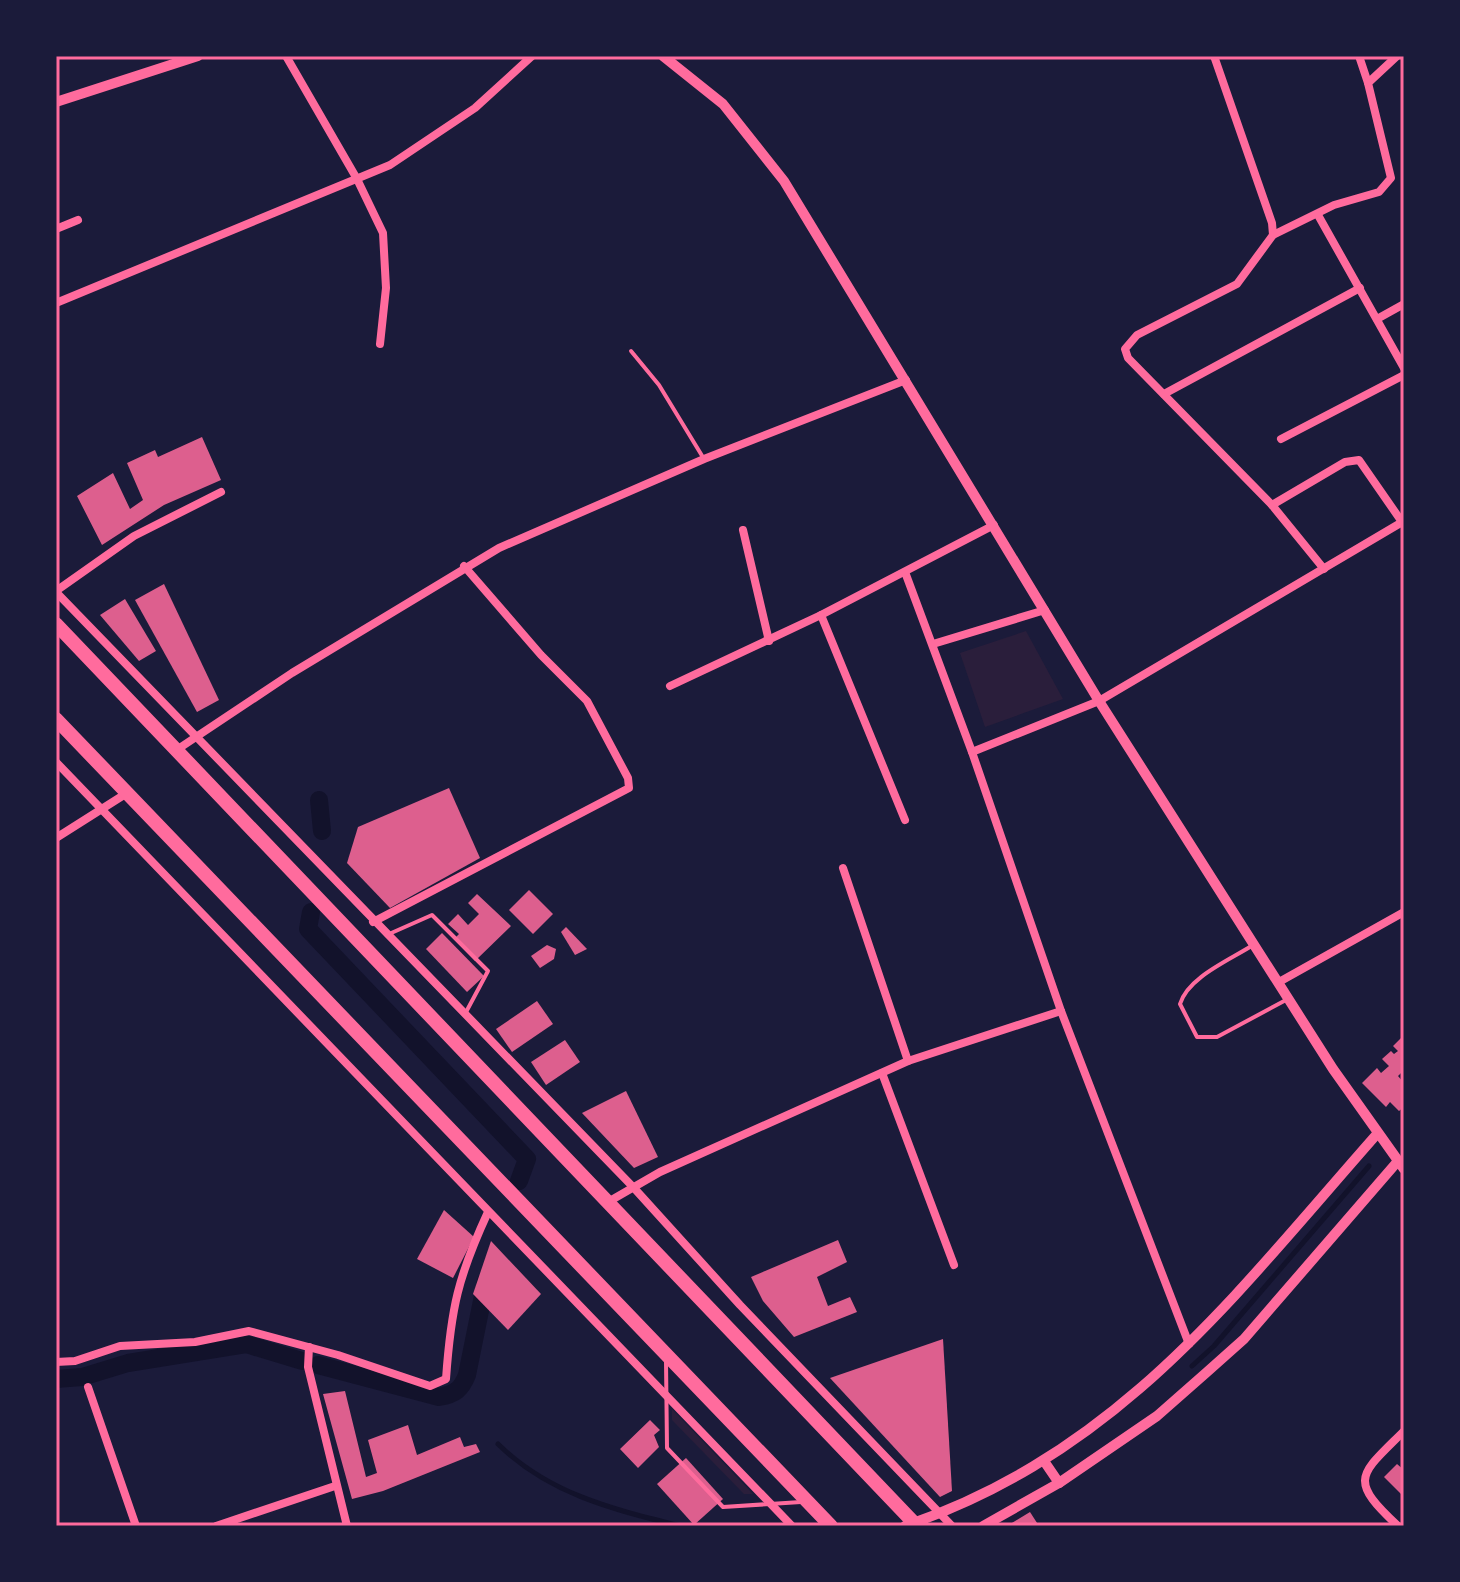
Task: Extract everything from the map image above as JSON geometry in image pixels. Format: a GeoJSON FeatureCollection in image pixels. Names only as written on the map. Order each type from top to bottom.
{"type":"FeatureCollection","features":[{"type":"Feature","properties":{"kind":"highway"},"geometry":{"type":"LineString","coordinates":[[56,624],[912,1525]]}},
{"type":"Feature","properties":{"kind":"highway"},"geometry":{"type":"LineString","coordinates":[[56,719],[831,1526]]}},
{"type":"Feature","properties":{"kind":"street"},"geometry":{"type":"LineString","coordinates":[[56,102],[198,56]]}},
{"type":"Feature","properties":{"kind":"street"},"geometry":{"type":"LineString","coordinates":[[286,56],[357,179],[383,233],[386,288],[380,344]]}},
{"type":"Feature","properties":{"kind":"street"},"geometry":{"type":"LineString","coordinates":[[56,302],[390,165],[449,127],[532,56]]}},
{"type":"Feature","properties":{"kind":"street"},"geometry":{"type":"LineString","coordinates":[[663,56],[723,104],[765,152],[1099,701],[1377,1134],[1401,1165],[1244,1339],[1157,1416],[1059,1483],[983,1526]]}},
{"type":"Feature","properties":{"kind":"street"},"geometry":{"type":"LineString","coordinates":[[1214,56],[1272,223],[1273,235]]}},
{"type":"Feature","properties":{"kind":"street"},"geometry":{"type":"LineString","coordinates":[[1324,569],[1272,505],[1128,358],[1125,349],[1128,342],[1237,284],[1273,235],[1334,205],[1379,192],[1391,178],[1359,56]]}},
{"type":"Feature","properties":{"kind":"street"},"geometry":{"type":"LineString","coordinates":[[1368,83],[1397,56]]}},
{"type":"Feature","properties":{"kind":"street"},"geometry":{"type":"LineString","coordinates":[[1318,215],[1404,368]]}},
{"type":"Feature","properties":{"kind":"street"},"geometry":{"type":"LineString","coordinates":[[56,229],[78,220]]}},
{"type":"Feature","properties":{"kind":"street"},"geometry":{"type":"LineString","coordinates":[[1164,394],[1360,288]]}},
{"type":"Feature","properties":{"kind":"street"},"geometry":{"type":"LineString","coordinates":[[1377,319],[1404,304]]}},
{"type":"Feature","properties":{"kind":"street"},"geometry":{"type":"LineString","coordinates":[[1281,439],[1404,375]]}},
{"type":"Feature","properties":{"kind":"street"},"geometry":{"type":"LineString","coordinates":[[175,751],[464,566],[704,459],[906,380]]}},
{"type":"Feature","properties":{"kind":"street"},"geometry":{"type":"LineString","coordinates":[[972,752],[1099,701],[1403,521],[1359,460],[1345,462],[1272,505]]}},
{"type":"Feature","properties":{"kind":"street"},"geometry":{"type":"LineString","coordinates":[[221,492],[134,536],[56,591],[198,735],[464,1016],[634,1188],[740,1305],[952,1526]]}},
{"type":"Feature","properties":{"kind":"street"},"geometry":{"type":"LineString","coordinates":[[670,686],[769,641],[994,525]]}},
{"type":"Feature","properties":{"kind":"street"},"geometry":{"type":"LineString","coordinates":[[743,530],[769,641]]}},
{"type":"Feature","properties":{"kind":"street"},"geometry":{"type":"LineString","coordinates":[[373,922],[629,788],[628,778],[587,701],[541,655],[464,566]]}},
{"type":"Feature","properties":{"kind":"street"},"geometry":{"type":"LineString","coordinates":[[905,572],[972,752],[1061,1011],[1189,1345]]}},
{"type":"Feature","properties":{"kind":"street"},"geometry":{"type":"LineString","coordinates":[[933,644],[1045,610]]}},
{"type":"Feature","properties":{"kind":"street"},"geometry":{"type":"LineString","coordinates":[[821,615],[905,820]]}},
{"type":"Feature","properties":{"kind":"street"},"geometry":{"type":"LineString","coordinates":[[56,762],[792,1526]]}},
{"type":"Feature","properties":{"kind":"street"},"geometry":{"type":"LineString","coordinates":[[56,838],[127,793]]}},
{"type":"Feature","properties":{"kind":"street"},"geometry":{"type":"LineString","coordinates":[[843,868],[908,1061]]}},
{"type":"Feature","properties":{"kind":"street"},"geometry":{"type":"LineString","coordinates":[[1279,982],[1404,912]]}},
{"type":"Feature","properties":{"kind":"street"},"geometry":{"type":"LineString","coordinates":[[608,1202],[660,1172],[908,1061],[1061,1011]]}},
{"type":"Feature","properties":{"kind":"street"},"geometry":{"type":"LineString","coordinates":[[882,1073],[954,1265]]}},
{"type":"Feature","properties":{"kind":"street"},"geometry":{"type":"LineString","coordinates":[[912,1525],[1044,1461],[1139,1393],[1189,1345],[1377,1134]]}},
{"type":"Feature","properties":{"kind":"street"},"geometry":{"type":"LineString","coordinates":[[56,1362],[75,1361],[120,1346],[195,1342],[249,1331],[430,1386],[446,1379],[451,1314],[457,1285],[488,1212]]}},
{"type":"Feature","properties":{"kind":"street"},"geometry":{"type":"LineString","coordinates":[[309,1347],[308,1367],[347,1526]]}},
{"type":"Feature","properties":{"kind":"street"},"geometry":{"type":"LineString","coordinates":[[88,1387],[136,1526]]}},
{"type":"Feature","properties":{"kind":"street"},"geometry":{"type":"LineString","coordinates":[[1398,1526],[1369,1498],[1364,1478],[1367,1468],[1404,1431]]}},
{"type":"Feature","properties":{"kind":"street"},"geometry":{"type":"LineString","coordinates":[[1044,1461],[1059,1483]]}},
{"type":"Feature","properties":{"kind":"street"},"geometry":{"type":"LineString","coordinates":[[216,1526],[335,1486]]}},
{"type":"Feature","properties":{"kind":"lane"},"geometry":{"type":"LineString","coordinates":[[631,351],[659,385],[704,459]]}},
{"type":"Feature","properties":{"kind":"lane"},"geometry":{"type":"LineString","coordinates":[[386,935],[432,915],[488,971],[464,1016]]}},
{"type":"Feature","properties":{"kind":"lane"},"geometry":{"type":"LineString","coordinates":[[1255,944],[1193,984],[1182,997],[1180,1004],[1197,1037],[1217,1037],[1289,998]]}},
{"type":"Feature","properties":{"kind":"lane"},"geometry":{"type":"LineString","coordinates":[[666,1355],[667,1448],[723,1507],[808,1502]]}},
{"type":"Feature","properties":{"kind":"shaded area"},"geometry":{"type":"Polygon","coordinates":[[[1026,631],[1063,699],[985,727],[960,653],[1026,631]]]}},
{"type":"Feature","properties":{"kind":"shaded area"},"geometry":{"type":"Polygon","coordinates":[[[672,1409],[753,1494],[744,1494],[672,1420],[672,1409]]]}},
{"type":"Feature","properties":{"kind":"building"},"geometry":{"type":"Polygon","coordinates":[[[202,437],[221,480],[164,505],[102,545],[77,496],[113,473],[130,509],[143,500],[127,463],[155,450],[158,457],[202,437]]]}},
{"type":"Feature","properties":{"kind":"building"},"geometry":{"type":"Polygon","coordinates":[[[164,584],[219,700],[197,712],[135,600],[164,584]]]}},
{"type":"Feature","properties":{"kind":"building"},"geometry":{"type":"Polygon","coordinates":[[[125,599],[156,651],[139,661],[100,615],[125,599]]]}},
{"type":"Feature","properties":{"kind":"building"},"geometry":{"type":"Polygon","coordinates":[[[449,788],[480,858],[390,908],[347,863],[358,827],[449,788]]]}},
{"type":"Feature","properties":{"kind":"building"},"geometry":{"type":"Polygon","coordinates":[[[529,890],[553,914],[533,934],[509,910],[529,890]]]}},
{"type":"Feature","properties":{"kind":"building"},"geometry":{"type":"Polygon","coordinates":[[[477,894],[511,926],[475,961],[454,939],[459,934],[448,924],[458,914],[468,925],[479,914],[468,903],[477,894]]]}},
{"type":"Feature","properties":{"kind":"building"},"geometry":{"type":"Polygon","coordinates":[[[566,927],[587,949],[575,955],[561,932],[566,927]]]}},
{"type":"Feature","properties":{"kind":"building"},"geometry":{"type":"Polygon","coordinates":[[[442,933],[484,976],[467,992],[426,949],[442,933]]]}},
{"type":"Feature","properties":{"kind":"building"},"geometry":{"type":"Polygon","coordinates":[[[547,945],[556,949],[554,959],[540,968],[531,956],[547,945]]]}},
{"type":"Feature","properties":{"kind":"building"},"geometry":{"type":"Polygon","coordinates":[[[537,1001],[553,1024],[512,1052],[496,1029],[537,1001]]]}},
{"type":"Feature","properties":{"kind":"building"},"geometry":{"type":"Polygon","coordinates":[[[1404,1035],[1404,1070],[1398,1076],[1404,1083],[1404,1107],[1399,1111],[1390,1102],[1386,1107],[1362,1083],[1377,1068],[1381,1073],[1389,1066],[1382,1059],[1391,1051],[1394,1054],[1398,1051],[1393,1046],[1404,1035]]]}},
{"type":"Feature","properties":{"kind":"building"},"geometry":{"type":"Polygon","coordinates":[[[565,1040],[580,1062],[546,1085],[531,1062],[565,1040]]]}},
{"type":"Feature","properties":{"kind":"building"},"geometry":{"type":"Polygon","coordinates":[[[626,1091],[658,1157],[634,1168],[582,1113],[626,1091]]]}},
{"type":"Feature","properties":{"kind":"building"},"geometry":{"type":"Polygon","coordinates":[[[444,1210],[474,1237],[453,1278],[417,1259],[444,1210]]]}},
{"type":"Feature","properties":{"kind":"building"},"geometry":{"type":"Polygon","coordinates":[[[838,1240],[847,1262],[817,1277],[828,1306],[850,1297],[857,1312],[794,1337],[763,1301],[751,1277],[838,1240]]]}},
{"type":"Feature","properties":{"kind":"building"},"geometry":{"type":"Polygon","coordinates":[[[491,1241],[541,1294],[508,1330],[473,1294],[491,1241]]]}},
{"type":"Feature","properties":{"kind":"building"},"geometry":{"type":"Polygon","coordinates":[[[943,1339],[952,1491],[940,1497],[830,1378],[943,1339]]]}},
{"type":"Feature","properties":{"kind":"building"},"geometry":{"type":"Polygon","coordinates":[[[345,1391],[366,1477],[377,1473],[368,1440],[408,1425],[417,1455],[460,1437],[464,1447],[476,1444],[480,1452],[383,1491],[352,1499],[323,1394],[345,1391]]]}},
{"type":"Feature","properties":{"kind":"building"},"geometry":{"type":"Polygon","coordinates":[[[650,1420],[660,1430],[654,1435],[659,1447],[638,1468],[620,1449],[650,1420]]]}},
{"type":"Feature","properties":{"kind":"building"},"geometry":{"type":"Polygon","coordinates":[[[686,1458],[723,1499],[694,1525],[657,1484],[686,1458]]]}},
{"type":"Feature","properties":{"kind":"building"},"geometry":{"type":"Polygon","coordinates":[[[1397,1464],[1404,1470],[1404,1497],[1384,1477],[1397,1464]]]}},
{"type":"Feature","properties":{"kind":"building"},"geometry":{"type":"Polygon","coordinates":[[[1030,1512],[1039,1526],[1007,1526],[1030,1512]]]}},
{"type":"Feature","properties":{"kind":"waterway"},"geometry":{"type":"LineString","coordinates":[[319,800],[322,831]]}},
{"type":"Feature","properties":{"kind":"waterway"},"geometry":{"type":"LineString","coordinates":[[311,912],[308,929],[527,1159],[519,1181]]}},
{"type":"Feature","properties":{"kind":"waterway"},"geometry":{"type":"LineString","coordinates":[[1192,1366],[1214,1346],[1369,1166]]}},
{"type":"Feature","properties":{"kind":"waterway"},"geometry":{"type":"LineString","coordinates":[[318,1365],[439,1397],[453,1393],[460,1388],[467,1375],[486,1281]]}},
{"type":"Feature","properties":{"kind":"waterway"},"geometry":{"type":"LineString","coordinates":[[56,1379],[82,1377],[128,1363],[246,1344],[302,1361]]}},
{"type":"Feature","properties":{"kind":"waterway"},"geometry":{"type":"LineString","coordinates":[[498,1444],[538,1476],[560,1487],[606,1506],[680,1526]]}}]}
